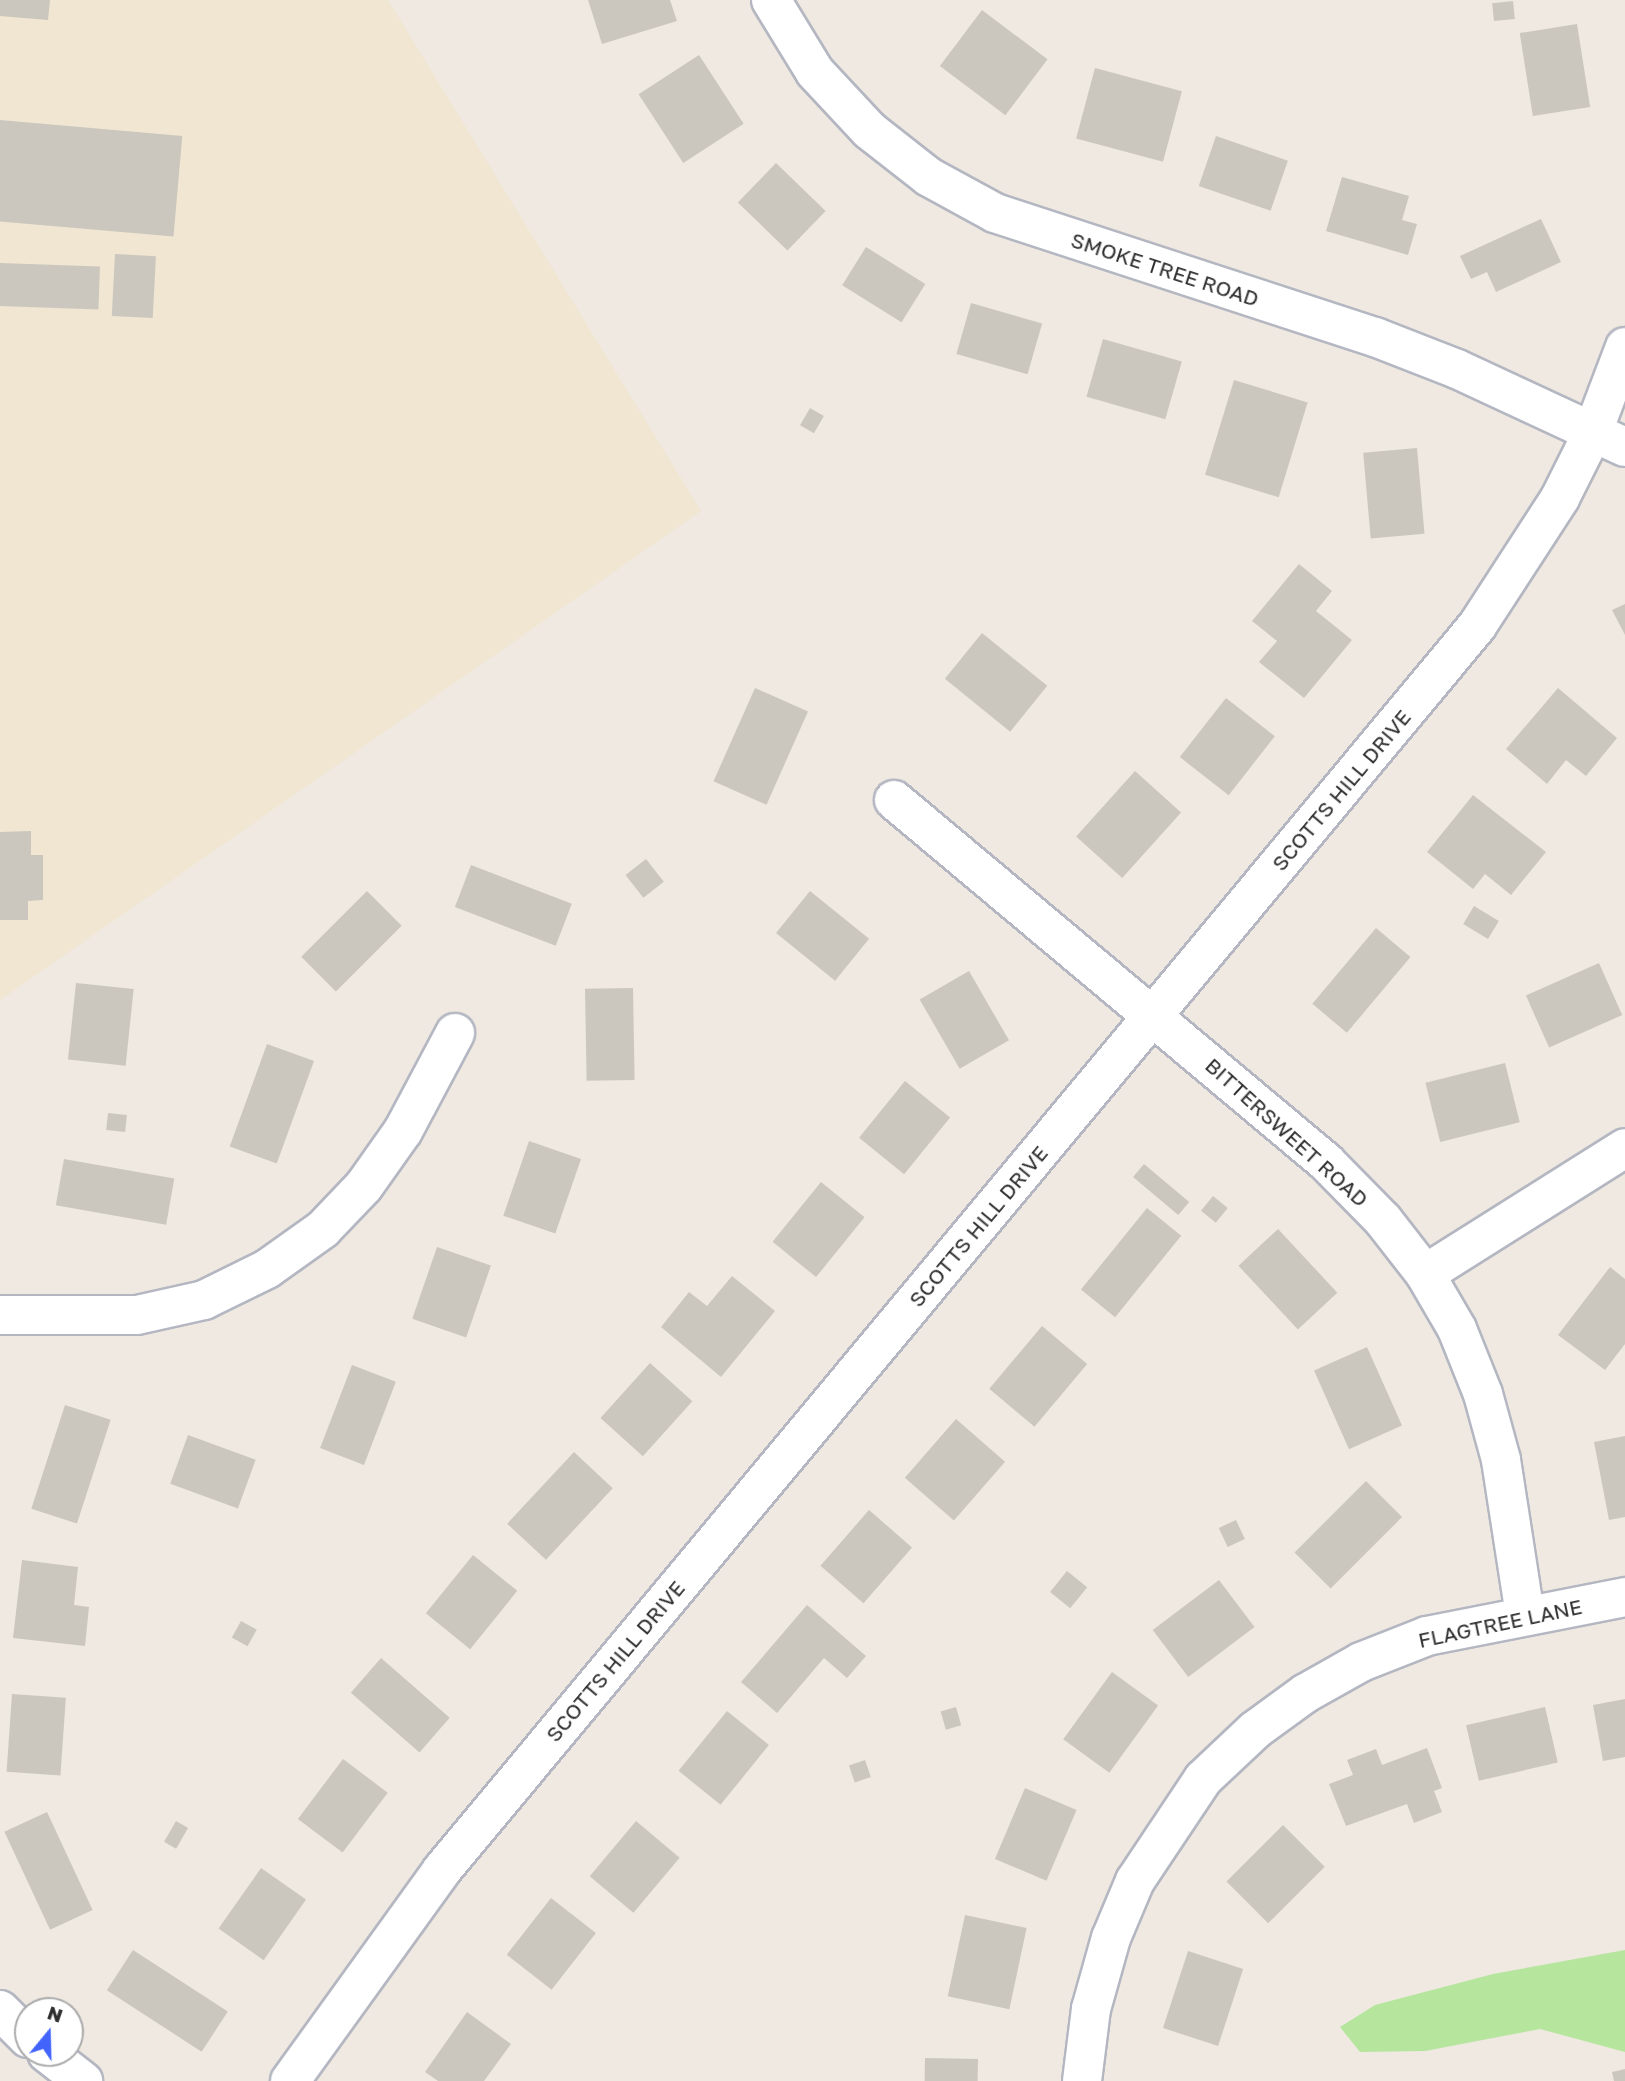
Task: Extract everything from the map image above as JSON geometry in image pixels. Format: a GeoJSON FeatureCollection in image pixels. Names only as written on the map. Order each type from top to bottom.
{"type":"FeatureCollection","features":[{"type":"Feature","properties":{"kind":"street","name":"SMOKE TREE ROAD"},"geometry":{"type":"LineString","coordinates":[[771,0],[815,72],[869,130],[929,177],[995,213],[1375,337],[1457,369],[1609,441]]}},
{"type":"Feature","properties":{"kind":"street","name":"SCOTTS HILL DRIVE"},"geometry":{"type":"LineString","coordinates":[[290,2081],[442,1870],[1477,626],[1535,540],[1609,441],[1625,346]]}},
{"type":"Feature","properties":{"kind":"street","name":"BITTERSWEET ROAD"},"geometry":{"type":"LineString","coordinates":[[894,800],[1326,1162],[1383,1220],[1425,1274],[1457,1329],[1482,1394],[1501,1460],[1525,1615]]}},
{"type":"Feature","properties":{"kind":"street"},"geometry":{"type":"LineString","coordinates":[[0,1315],[137,1315],[204,1300],[267,1269],[323,1229],[364,1186],[403,1131],[455,1033]]}},
{"type":"Feature","properties":{"kind":"street"},"geometry":{"type":"LineString","coordinates":[[1425,1274],[1625,1148]]}},
{"type":"Feature","properties":{"kind":"street","name":"FLAGTREE LANE"},"geometry":{"type":"LineString","coordinates":[[1082,2081],[1091,2009],[1111,1938],[1135,1881],[1167,1826],[1203,1779],[1265,1723],[1361,1662],[1427,1636],[1625,1597]]}},
{"type":"Feature","properties":{"kind":"street"},"geometry":{"type":"LineString","coordinates":[[0,2010],[14,2024]]}},
{"type":"Feature","properties":{"kind":"street"},"geometry":{"type":"LineString","coordinates":[[65,2067],[83,2081]]}},
{"type":"Feature","properties":{"kind":"shaded area"},"geometry":{"type":"Polygon","coordinates":[[[0,0],[388,0],[701,511],[0,1000],[0,0]]]}},
{"type":"Feature","properties":{"kind":"green space"},"geometry":{"type":"Polygon","coordinates":[[[1625,1950],[1625,2052],[1540,2029],[1425,2051],[1360,2052],[1340,2027],[1375,2005],[1493,1974],[1625,1950]]]}},
{"type":"Feature","properties":{"kind":"building"},"geometry":{"type":"Polygon","coordinates":[[[0,0],[50,0],[48,20],[0,16],[0,0]]]}},
{"type":"Feature","properties":{"kind":"building"},"geometry":{"type":"Polygon","coordinates":[[[588,0],[670,0],[677,21],[602,44],[588,0]]]}},
{"type":"Feature","properties":{"kind":"building"},"geometry":{"type":"Polygon","coordinates":[[[1513,1],[1515,19],[1494,21],[1492,3],[1513,1]]]}},
{"type":"Feature","properties":{"kind":"building"},"geometry":{"type":"Polygon","coordinates":[[[982,10],[1047,59],[1005,115],[940,66],[982,10]]]}},
{"type":"Feature","properties":{"kind":"building"},"geometry":{"type":"Polygon","coordinates":[[[1577,24],[1590,107],[1533,116],[1520,33],[1577,24]]]}},
{"type":"Feature","properties":{"kind":"building"},"geometry":{"type":"Polygon","coordinates":[[[699,55],[744,124],[683,163],[639,94],[699,55]]]}},
{"type":"Feature","properties":{"kind":"building"},"geometry":{"type":"Polygon","coordinates":[[[1095,68],[1182,91],[1163,162],[1076,139],[1095,68]]]}},
{"type":"Feature","properties":{"kind":"building"},"geometry":{"type":"Polygon","coordinates":[[[0,120],[182,136],[174,237],[0,221],[0,120]]]}},
{"type":"Feature","properties":{"kind":"building"},"geometry":{"type":"Polygon","coordinates":[[[1216,136],[1288,161],[1271,211],[1199,186],[1216,136]]]}},
{"type":"Feature","properties":{"kind":"building"},"geometry":{"type":"Polygon","coordinates":[[[776,163],[826,211],[787,250],[738,203],[776,163]]]}},
{"type":"Feature","properties":{"kind":"building"},"geometry":{"type":"Polygon","coordinates":[[[1342,177],[1409,196],[1402,220],[1417,224],[1408,255],[1326,231],[1342,177]]]}},
{"type":"Feature","properties":{"kind":"building"},"geometry":{"type":"Polygon","coordinates":[[[1541,219],[1561,262],[1496,292],[1487,272],[1471,279],[1460,256],[1541,219]]]}},
{"type":"Feature","properties":{"kind":"building"},"geometry":{"type":"Polygon","coordinates":[[[866,247],[925,284],[902,322],[842,285],[866,247]]]}},
{"type":"Feature","properties":{"kind":"building"},"geometry":{"type":"Polygon","coordinates":[[[115,254],[156,256],[153,318],[112,316],[115,254]]]}},
{"type":"Feature","properties":{"kind":"building"},"geometry":{"type":"Polygon","coordinates":[[[0,263],[100,266],[98,309],[0,306],[0,263]]]}},
{"type":"Feature","properties":{"kind":"building"},"geometry":{"type":"Polygon","coordinates":[[[971,303],[1042,323],[1028,374],[956,354],[971,303]]]}},
{"type":"Feature","properties":{"kind":"building"},"geometry":{"type":"Polygon","coordinates":[[[1103,339],[1182,362],[1165,419],[1086,397],[1103,339]]]}},
{"type":"Feature","properties":{"kind":"building"},"geometry":{"type":"Polygon","coordinates":[[[1234,380],[1308,403],[1279,497],[1205,475],[1234,380]]]}},
{"type":"Feature","properties":{"kind":"building"},"geometry":{"type":"Polygon","coordinates":[[[810,408],[824,416],[814,433],[800,425],[810,408]]]}},
{"type":"Feature","properties":{"kind":"building"},"geometry":{"type":"Polygon","coordinates":[[[1417,448],[1424,534],[1371,538],[1363,453],[1417,448]]]}},
{"type":"Feature","properties":{"kind":"building"},"geometry":{"type":"Polygon","coordinates":[[[1299,564],[1332,591],[1316,611],[1352,640],[1304,698],[1259,662],[1277,641],[1252,621],[1299,564]]]}},
{"type":"Feature","properties":{"kind":"building"},"geometry":{"type":"Polygon","coordinates":[[[1625,604],[1625,635],[1612,610],[1625,604]]]}},
{"type":"Feature","properties":{"kind":"building"},"geometry":{"type":"Polygon","coordinates":[[[982,633],[1047,686],[1010,732],[945,679],[982,633]]]}},
{"type":"Feature","properties":{"kind":"building"},"geometry":{"type":"Polygon","coordinates":[[[755,688],[808,712],[766,805],[714,781],[755,688]]]}},
{"type":"Feature","properties":{"kind":"building"},"geometry":{"type":"Polygon","coordinates":[[[1558,688],[1617,738],[1586,776],[1566,760],[1547,784],[1506,749],[1558,688]]]}},
{"type":"Feature","properties":{"kind":"building"},"geometry":{"type":"Polygon","coordinates":[[[1226,698],[1275,736],[1229,795],[1180,757],[1226,698]]]}},
{"type":"Feature","properties":{"kind":"building"},"geometry":{"type":"Polygon","coordinates":[[[1135,771],[1181,812],[1122,878],[1076,836],[1135,771]]]}},
{"type":"Feature","properties":{"kind":"building"},"geometry":{"type":"Polygon","coordinates":[[[1473,795],[1546,852],[1511,895],[1485,874],[1473,889],[1427,852],[1473,795]]]}},
{"type":"Feature","properties":{"kind":"building"},"geometry":{"type":"Polygon","coordinates":[[[31,831],[31,855],[43,855],[43,900],[28,901],[28,920],[0,920],[0,832],[31,831]]]}},
{"type":"Feature","properties":{"kind":"building"},"geometry":{"type":"Polygon","coordinates":[[[646,859],[664,882],[643,898],[626,875],[646,859]]]}},
{"type":"Feature","properties":{"kind":"building"},"geometry":{"type":"Polygon","coordinates":[[[471,865],[572,904],[556,946],[455,907],[471,865]]]}},
{"type":"Feature","properties":{"kind":"building"},"geometry":{"type":"Polygon","coordinates":[[[367,891],[402,926],[336,991],[301,957],[367,891]]]}},
{"type":"Feature","properties":{"kind":"building"},"geometry":{"type":"Polygon","coordinates":[[[810,891],[869,939],[835,981],[776,933],[810,891]]]}},
{"type":"Feature","properties":{"kind":"building"},"geometry":{"type":"Polygon","coordinates":[[[1474,906],[1499,921],[1488,939],[1463,924],[1474,906]]]}},
{"type":"Feature","properties":{"kind":"building"},"geometry":{"type":"Polygon","coordinates":[[[1376,928],[1410,957],[1347,1033],[1312,1004],[1376,928]]]}},
{"type":"Feature","properties":{"kind":"building"},"geometry":{"type":"Polygon","coordinates":[[[1599,963],[1622,1015],[1549,1048],[1526,996],[1599,963]]]}},
{"type":"Feature","properties":{"kind":"building"},"geometry":{"type":"Polygon","coordinates":[[[969,971],[1009,1040],[960,1069],[920,999],[969,971]]]}},
{"type":"Feature","properties":{"kind":"building"},"geometry":{"type":"Polygon","coordinates":[[[76,983],[134,989],[126,1066],[68,1060],[76,983]]]}},
{"type":"Feature","properties":{"kind":"building"},"geometry":{"type":"Polygon","coordinates":[[[633,988],[635,1080],[587,1081],[585,989],[633,988]]]}},
{"type":"Feature","properties":{"kind":"building"},"geometry":{"type":"Polygon","coordinates":[[[267,1044],[314,1061],[277,1164],[230,1146],[267,1044]]]}},
{"type":"Feature","properties":{"kind":"building"},"geometry":{"type":"Polygon","coordinates":[[[1505,1063],[1520,1122],[1440,1142],[1425,1083],[1505,1063]]]}},
{"type":"Feature","properties":{"kind":"building"},"geometry":{"type":"Polygon","coordinates":[[[905,1081],[950,1118],[904,1174],[859,1138],[905,1081]]]}},
{"type":"Feature","properties":{"kind":"building"},"geometry":{"type":"Polygon","coordinates":[[[108,1113],[127,1115],[125,1132],[106,1130],[108,1113]]]}},
{"type":"Feature","properties":{"kind":"building"},"geometry":{"type":"Polygon","coordinates":[[[529,1141],[581,1159],[555,1234],[503,1216],[529,1141]]]}},
{"type":"Feature","properties":{"kind":"building"},"geometry":{"type":"Polygon","coordinates":[[[64,1159],[174,1178],[166,1225],[56,1205],[64,1159]]]}},
{"type":"Feature","properties":{"kind":"building"},"geometry":{"type":"Polygon","coordinates":[[[1144,1164],[1189,1202],[1178,1215],[1133,1177],[1144,1164]]]}},
{"type":"Feature","properties":{"kind":"building"},"geometry":{"type":"Polygon","coordinates":[[[821,1182],[865,1217],[816,1277],[773,1242],[821,1182]]]}},
{"type":"Feature","properties":{"kind":"building"},"geometry":{"type":"Polygon","coordinates":[[[1213,1196],[1228,1208],[1216,1223],[1201,1211],[1213,1196]]]}},
{"type":"Feature","properties":{"kind":"building"},"geometry":{"type":"Polygon","coordinates":[[[1147,1208],[1181,1236],[1115,1317],[1081,1290],[1147,1208]]]}},
{"type":"Feature","properties":{"kind":"building"},"geometry":{"type":"Polygon","coordinates":[[[1278,1229],[1337,1293],[1298,1329],[1239,1266],[1278,1229]]]}},
{"type":"Feature","properties":{"kind":"building"},"geometry":{"type":"Polygon","coordinates":[[[437,1247],[491,1266],[466,1337],[412,1319],[437,1247]]]}},
{"type":"Feature","properties":{"kind":"building"},"geometry":{"type":"Polygon","coordinates":[[[1610,1267],[1625,1279],[1625,1344],[1605,1370],[1558,1335],[1610,1267]]]}},
{"type":"Feature","properties":{"kind":"building"},"geometry":{"type":"Polygon","coordinates":[[[732,1276],[775,1311],[721,1377],[661,1327],[689,1292],[707,1306],[732,1276]]]}},
{"type":"Feature","properties":{"kind":"building"},"geometry":{"type":"Polygon","coordinates":[[[1042,1326],[1087,1364],[1034,1427],[989,1389],[1042,1326]]]}},
{"type":"Feature","properties":{"kind":"building"},"geometry":{"type":"Polygon","coordinates":[[[1367,1347],[1402,1426],[1349,1449],[1314,1371],[1367,1347]]]}},
{"type":"Feature","properties":{"kind":"building"},"geometry":{"type":"Polygon","coordinates":[[[650,1363],[692,1401],[643,1456],[600,1418],[650,1363]]]}},
{"type":"Feature","properties":{"kind":"building"},"geometry":{"type":"Polygon","coordinates":[[[352,1365],[396,1382],[364,1465],[320,1448],[352,1365]]]}},
{"type":"Feature","properties":{"kind":"building"},"geometry":{"type":"Polygon","coordinates":[[[65,1405],[111,1420],[77,1523],[31,1509],[65,1405]]]}},
{"type":"Feature","properties":{"kind":"building"},"geometry":{"type":"Polygon","coordinates":[[[956,1419],[1005,1462],[954,1521],[905,1478],[956,1419]]]}},
{"type":"Feature","properties":{"kind":"building"},"geometry":{"type":"Polygon","coordinates":[[[188,1435],[256,1460],[238,1508],[170,1484],[188,1435]]]}},
{"type":"Feature","properties":{"kind":"building"},"geometry":{"type":"Polygon","coordinates":[[[1625,1436],[1625,1517],[1609,1520],[1594,1442],[1625,1436]]]}},
{"type":"Feature","properties":{"kind":"building"},"geometry":{"type":"Polygon","coordinates":[[[574,1452],[613,1488],[546,1560],[507,1524],[574,1452]]]}},
{"type":"Feature","properties":{"kind":"building"},"geometry":{"type":"Polygon","coordinates":[[[1366,1481],[1402,1517],[1331,1588],[1295,1552],[1366,1481]]]}},
{"type":"Feature","properties":{"kind":"building"},"geometry":{"type":"Polygon","coordinates":[[[869,1510],[912,1547],[863,1603],[820,1566],[869,1510]]]}},
{"type":"Feature","properties":{"kind":"building"},"geometry":{"type":"Polygon","coordinates":[[[1236,1520],[1245,1539],[1228,1547],[1219,1528],[1236,1520]]]}},
{"type":"Feature","properties":{"kind":"building"},"geometry":{"type":"Polygon","coordinates":[[[473,1555],[517,1591],[470,1649],[426,1613],[473,1555]]]}},
{"type":"Feature","properties":{"kind":"building"},"geometry":{"type":"Polygon","coordinates":[[[22,1560],[78,1567],[74,1605],[89,1607],[85,1646],[13,1638],[22,1560]]]}},
{"type":"Feature","properties":{"kind":"building"},"geometry":{"type":"Polygon","coordinates":[[[1067,1571],[1087,1587],[1070,1608],[1050,1592],[1067,1571]]]}},
{"type":"Feature","properties":{"kind":"building"},"geometry":{"type":"Polygon","coordinates":[[[1219,1580],[1255,1627],[1188,1677],[1153,1630],[1219,1580]]]}},
{"type":"Feature","properties":{"kind":"building"},"geometry":{"type":"Polygon","coordinates":[[[807,1605],[866,1656],[847,1678],[824,1658],[777,1713],[741,1682],[807,1605]]]}},
{"type":"Feature","properties":{"kind":"building"},"geometry":{"type":"Polygon","coordinates":[[[241,1621],[257,1630],[248,1646],[232,1638],[241,1621]]]}},
{"type":"Feature","properties":{"kind":"building"},"geometry":{"type":"Polygon","coordinates":[[[381,1658],[450,1718],[419,1752],[351,1693],[381,1658]]]}},
{"type":"Feature","properties":{"kind":"building"},"geometry":{"type":"Polygon","coordinates":[[[1112,1672],[1158,1706],[1109,1773],[1063,1739],[1112,1672]]]}},
{"type":"Feature","properties":{"kind":"building"},"geometry":{"type":"Polygon","coordinates":[[[12,1694],[66,1698],[60,1776],[7,1772],[12,1694]]]}},
{"type":"Feature","properties":{"kind":"building"},"geometry":{"type":"Polygon","coordinates":[[[1625,1699],[1625,1757],[1603,1761],[1593,1705],[1625,1699]]]}},
{"type":"Feature","properties":{"kind":"building"},"geometry":{"type":"Polygon","coordinates":[[[956,1707],[961,1725],[946,1730],[941,1711],[956,1707]]]}},
{"type":"Feature","properties":{"kind":"building"},"geometry":{"type":"Polygon","coordinates":[[[1545,1707],[1558,1763],[1479,1781],[1466,1725],[1545,1707]]]}},
{"type":"Feature","properties":{"kind":"building"},"geometry":{"type":"Polygon","coordinates":[[[727,1711],[769,1745],[721,1805],[679,1771],[727,1711]]]}},
{"type":"Feature","properties":{"kind":"building"},"geometry":{"type":"Polygon","coordinates":[[[1427,1748],[1442,1788],[1434,1791],[1442,1812],[1414,1823],[1407,1804],[1346,1826],[1329,1784],[1353,1775],[1347,1760],[1376,1749],[1382,1765],[1427,1748]]]}},
{"type":"Feature","properties":{"kind":"building"},"geometry":{"type":"Polygon","coordinates":[[[343,1759],[388,1793],[343,1853],[298,1819],[343,1759]]]}},
{"type":"Feature","properties":{"kind":"building"},"geometry":{"type":"Polygon","coordinates":[[[865,1760],[871,1777],[855,1783],[849,1766],[865,1760]]]}},
{"type":"Feature","properties":{"kind":"building"},"geometry":{"type":"Polygon","coordinates":[[[1025,1788],[1077,1810],[1046,1881],[995,1859],[1025,1788]]]}},
{"type":"Feature","properties":{"kind":"building"},"geometry":{"type":"Polygon","coordinates":[[[47,1812],[93,1910],[50,1930],[4,1832],[47,1812]]]}},
{"type":"Feature","properties":{"kind":"building"},"geometry":{"type":"Polygon","coordinates":[[[176,1821],[188,1828],[176,1849],[164,1842],[176,1821]]]}},
{"type":"Feature","properties":{"kind":"building"},"geometry":{"type":"Polygon","coordinates":[[[636,1821],[680,1858],[633,1913],[590,1876],[636,1821]]]}},
{"type":"Feature","properties":{"kind":"building"},"geometry":{"type":"Polygon","coordinates":[[[1283,1825],[1325,1867],[1268,1923],[1226,1882],[1283,1825]]]}},
{"type":"Feature","properties":{"kind":"building"},"geometry":{"type":"Polygon","coordinates":[[[261,1868],[306,1900],[264,1960],[219,1929],[261,1868]]]}},
{"type":"Feature","properties":{"kind":"building"},"geometry":{"type":"Polygon","coordinates":[[[551,1898],[596,1933],[552,1990],[507,1955],[551,1898]]]}},
{"type":"Feature","properties":{"kind":"building"},"geometry":{"type":"Polygon","coordinates":[[[965,1915],[1027,1928],[1009,2009],[948,1996],[965,1915]]]}},
{"type":"Feature","properties":{"kind":"building"},"geometry":{"type":"Polygon","coordinates":[[[133,1950],[228,2012],[202,2052],[107,1990],[133,1950]]]}},
{"type":"Feature","properties":{"kind":"building"},"geometry":{"type":"Polygon","coordinates":[[[1188,1951],[1243,1969],[1218,2046],[1163,2028],[1188,1951]]]}},
{"type":"Feature","properties":{"kind":"building"},"geometry":{"type":"Polygon","coordinates":[[[467,2012],[511,2044],[484,2081],[438,2081],[425,2072],[467,2012]]]}},
{"type":"Feature","properties":{"kind":"building"},"geometry":{"type":"Polygon","coordinates":[[[925,2058],[978,2059],[978,2081],[925,2081],[925,2058]]]}},
{"type":"Feature","properties":{"kind":"building"},"geometry":{"type":"Polygon","coordinates":[[[1625,2069],[1625,2081],[1614,2081],[1612,2072],[1625,2069]]]}}]}
